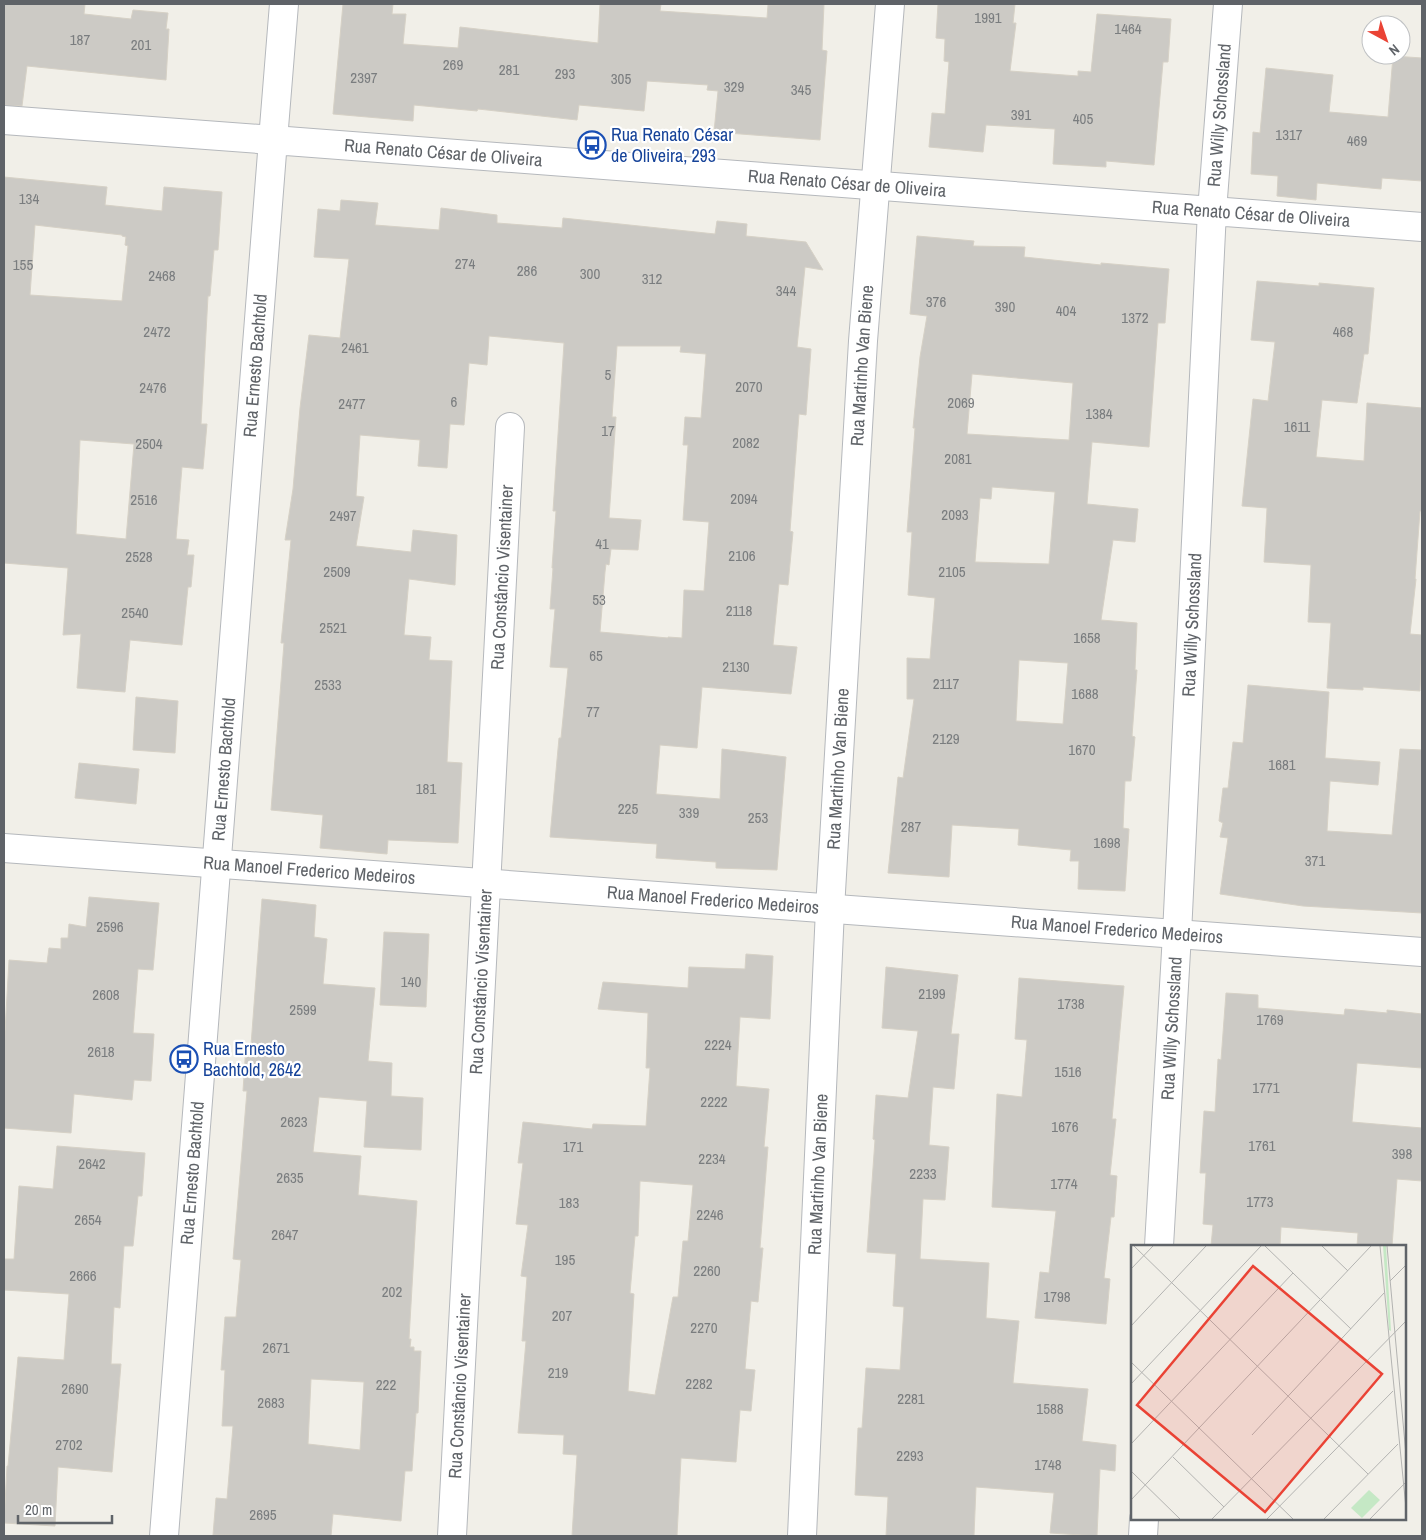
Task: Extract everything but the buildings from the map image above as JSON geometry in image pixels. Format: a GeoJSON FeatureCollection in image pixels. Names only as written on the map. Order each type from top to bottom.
{"type":"FeatureCollection","features":[{"type":"Feature","properties":{"kind":"street","name":"Rua Ernesto Bachtold"},"geometry":{"type":"LineString","coordinates":[[164,1536],[284,4]]}},
{"type":"Feature","properties":{"kind":"street","name":"Rua Martinho Van Biene"},"geometry":{"type":"LineString","coordinates":[[802,1536],[830,909],[863,341],[890,4]]}},
{"type":"Feature","properties":{"kind":"street","name":"Rua Willy Schossland"},"geometry":{"type":"LineString","coordinates":[[1159,1245],[1177,934],[1212,211],[1228,4]]}},
{"type":"Feature","properties":{"kind":"street","name":"Rua Renato César de Oliveira"},"geometry":{"type":"LineString","coordinates":[[4,120],[1422,227]]}},
{"type":"Feature","properties":{"kind":"street","name":"Rua Constâncio Visentainer"},"geometry":{"type":"LineString","coordinates":[[452,1536],[510,427]]}},
{"type":"Feature","properties":{"kind":"street","name":"Rua Manoel Frederico Medeiros"},"geometry":{"type":"LineString","coordinates":[[4,848],[1422,952]]}},
{"type":"Feature","properties":{"kind":"street"},"geometry":{"type":"LineString","coordinates":[[1143,1536],[1144,1520]]}},
{"type":"Feature","properties":{"kind":"place","name":"Rua Renato César de Oliveira, 293"},"geometry":{"type":"Point","coordinates":[592,145]}},
{"type":"Feature","properties":{"kind":"place","name":"Rua Ernesto Bachtold, 2642"},"geometry":{"type":"Point","coordinates":[184,1059]}}]}
